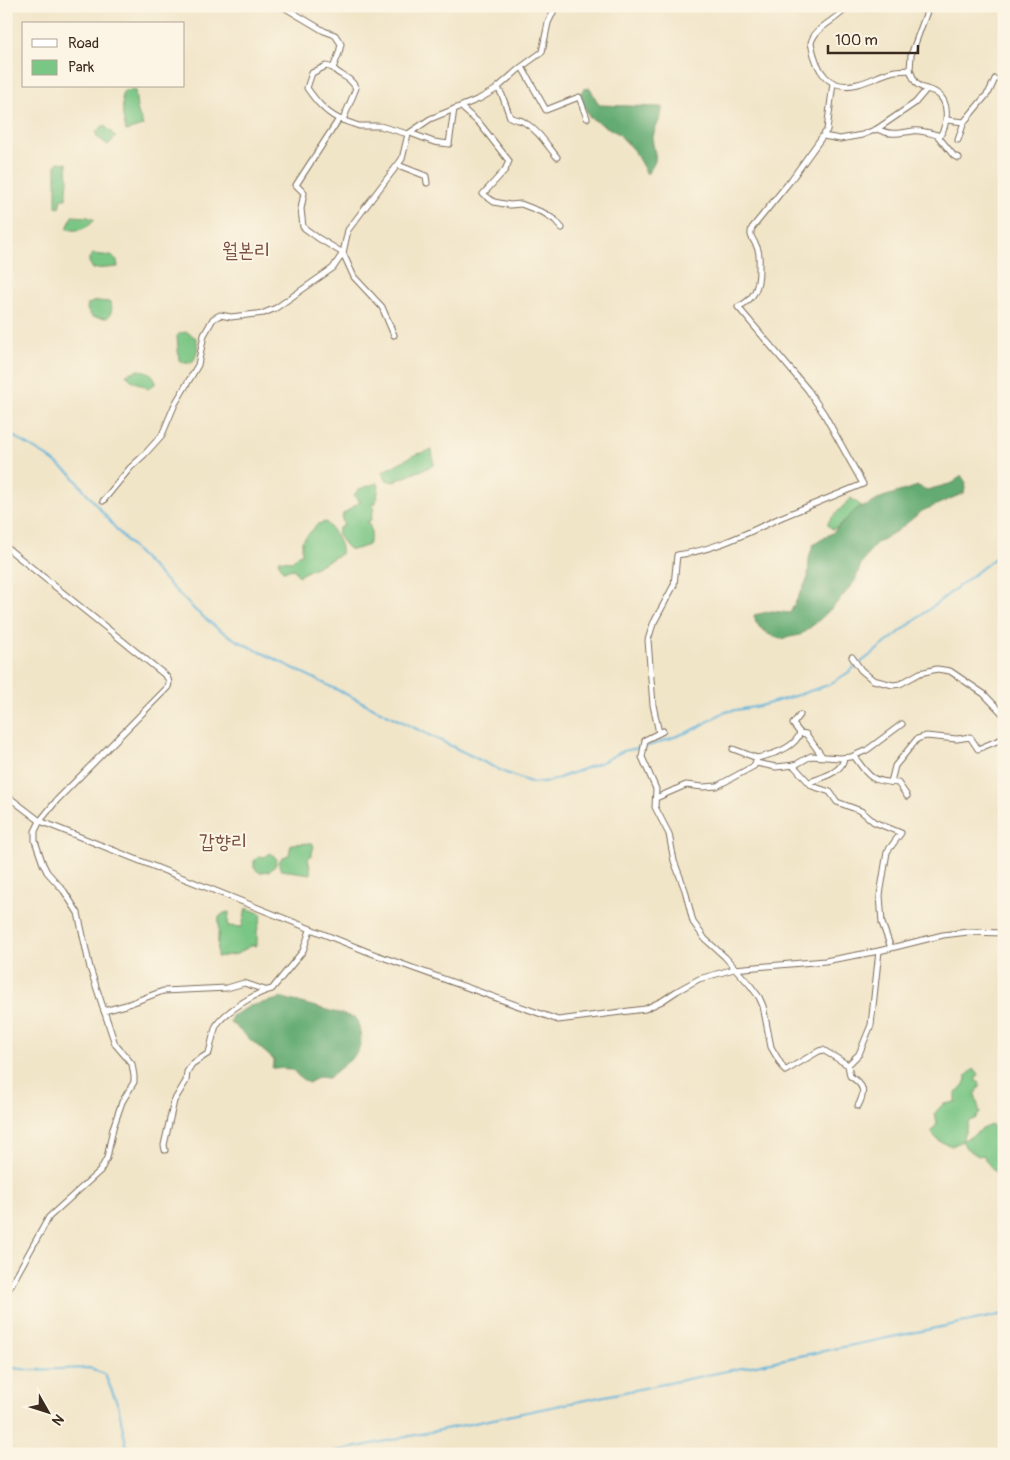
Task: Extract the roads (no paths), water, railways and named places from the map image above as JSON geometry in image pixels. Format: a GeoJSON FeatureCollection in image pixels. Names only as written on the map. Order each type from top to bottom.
{"type":"FeatureCollection","features":[{"type":"Feature","properties":{"kind":"street"},"geometry":{"type":"LineString","coordinates":[[282,6],[324,31],[335,35],[340,44],[339,53],[333,68]]}},
{"type":"Feature","properties":{"kind":"street"},"geometry":{"type":"LineString","coordinates":[[103,501],[130,468],[162,435],[175,404],[198,366],[204,335],[213,318],[220,315],[238,316],[264,313],[276,308],[333,268],[343,253],[348,230],[398,165],[404,153],[409,134],[430,119],[479,99],[498,88],[522,66],[542,52],[548,23],[556,6]]}},
{"type":"Feature","properties":{"kind":"street"},"geometry":{"type":"LineString","coordinates":[[848,6],[839,16],[816,32],[811,41],[822,75],[840,86],[858,84],[893,71],[910,70]]}},
{"type":"Feature","properties":{"kind":"street"},"geometry":{"type":"LineString","coordinates":[[929,6],[911,56],[910,70],[916,84],[926,90],[933,91],[942,98],[947,120],[939,137]]}},
{"type":"Feature","properties":{"kind":"street"},"geometry":{"type":"LineString","coordinates":[[394,335],[382,307],[354,277],[343,253],[303,227],[301,209],[304,193],[296,185],[341,120],[356,88],[351,80],[336,72],[333,68],[326,66],[312,73],[307,88],[315,100],[330,114],[341,120],[359,126],[380,126],[434,142],[449,144],[454,109]]}},
{"type":"Feature","properties":{"kind":"street"},"geometry":{"type":"LineString","coordinates":[[522,66],[546,110],[579,97],[587,118]]}},
{"type":"Feature","properties":{"kind":"street"},"geometry":{"type":"LineString","coordinates":[[958,140],[964,122],[989,92],[995,79]]}},
{"type":"Feature","properties":{"kind":"street"},"geometry":{"type":"LineString","coordinates":[[833,83],[828,124],[824,136],[752,228],[751,236],[759,255],[759,284],[750,300],[738,307],[803,382],[824,414],[864,484],[726,542],[704,550],[677,555],[674,585],[653,624],[648,640],[653,706],[661,732],[646,739],[642,753],[656,789],[655,807],[669,834],[674,861],[685,890],[693,922],[705,939],[725,957],[750,985],[761,1002],[771,1047],[785,1071],[821,1050],[848,1065]]}},
{"type":"Feature","properties":{"kind":"street"},"geometry":{"type":"LineString","coordinates":[[498,88],[510,117],[527,123],[539,134],[557,157]]}},
{"type":"Feature","properties":{"kind":"street"},"geometry":{"type":"LineString","coordinates":[[824,136],[840,139],[862,135],[878,129],[916,103],[926,90]]}},
{"type":"Feature","properties":{"kind":"street"},"geometry":{"type":"LineString","coordinates":[[461,107],[480,124],[509,161],[504,170],[483,194],[494,202],[512,205],[521,204],[544,213],[555,220],[562,228]]}},
{"type":"Feature","properties":{"kind":"street"},"geometry":{"type":"LineString","coordinates":[[947,120],[964,122]]}},
{"type":"Feature","properties":{"kind":"street"},"geometry":{"type":"LineString","coordinates":[[878,129],[893,134],[904,134],[914,130],[936,134],[954,156],[959,158]]}},
{"type":"Feature","properties":{"kind":"street"},"geometry":{"type":"LineString","coordinates":[[398,165],[426,176],[427,183]]}},
{"type":"Feature","properties":{"kind":"street"},"geometry":{"type":"LineString","coordinates":[[6,546],[169,679],[168,687],[57,800],[34,830],[38,852],[47,872],[64,891],[78,913],[90,968],[104,1011],[115,1044],[132,1064],[134,1082],[122,1102],[113,1128],[107,1158],[100,1171],[49,1217],[6,1294]]}},
{"type":"Feature","properties":{"kind":"street"},"geometry":{"type":"LineString","coordinates":[[853,659],[861,670],[873,680],[893,686],[900,684],[917,673],[950,670],[984,694],[1004,715]]}},
{"type":"Feature","properties":{"kind":"street"},"geometry":{"type":"LineString","coordinates":[[800,715],[793,724],[800,733],[806,734],[822,756]]}},
{"type":"Feature","properties":{"kind":"street"},"geometry":{"type":"LineString","coordinates":[[733,749],[756,761],[771,766],[793,765],[809,756],[844,758],[854,756],[881,741],[902,724]]}},
{"type":"Feature","properties":{"kind":"street"},"geometry":{"type":"LineString","coordinates":[[656,798],[686,785],[703,787],[723,784],[754,766],[756,761],[787,747],[798,738],[800,733]]}},
{"type":"Feature","properties":{"kind":"street"},"geometry":{"type":"LineString","coordinates":[[891,782],[895,766],[917,738],[926,736],[957,739],[970,737],[978,749],[1004,738]]}},
{"type":"Feature","properties":{"kind":"street"},"geometry":{"type":"LineString","coordinates":[[854,756],[866,773],[873,779],[879,782],[898,783],[906,796]]}},
{"type":"Feature","properties":{"kind":"street"},"geometry":{"type":"LineString","coordinates":[[810,782],[838,769],[842,766],[844,758]]}},
{"type":"Feature","properties":{"kind":"street"},"geometry":{"type":"LineString","coordinates":[[793,765],[815,788],[830,792],[837,802],[861,811],[874,822],[900,833],[887,852],[880,895],[882,923],[892,948]]}},
{"type":"Feature","properties":{"kind":"street"},"geometry":{"type":"LineString","coordinates":[[6,796],[40,821],[310,930],[558,1020],[645,1009],[699,979],[734,969],[812,963],[879,951],[942,935],[968,932],[1004,933]]}},
{"type":"Feature","properties":{"kind":"street"},"geometry":{"type":"LineString","coordinates":[[165,1150],[164,1145],[174,1101],[186,1081],[187,1072],[192,1064],[209,1053],[217,1025],[248,999],[265,990],[272,989],[304,951],[310,930]]}},
{"type":"Feature","properties":{"kind":"street"},"geometry":{"type":"LineString","coordinates":[[848,1065],[859,1054],[871,1025],[879,951]]}},
{"type":"Feature","properties":{"kind":"street"},"geometry":{"type":"LineString","coordinates":[[104,1011],[126,1005],[163,990],[227,988],[244,983],[265,990]]}},
{"type":"Feature","properties":{"kind":"street"},"geometry":{"type":"LineString","coordinates":[[848,1065],[850,1076],[862,1086],[862,1098],[858,1106]]}},
{"type":"Feature","properties":{"kind":"waterway"},"geometry":{"type":"LineString","coordinates":[[6,432],[45,455],[71,474],[138,553],[196,611],[217,628],[236,640],[506,773],[533,783],[551,781],[602,762],[623,751],[652,745],[688,732],[724,712],[760,706],[828,685],[846,674],[1004,551]]}},
{"type":"Feature","properties":{"kind":"waterway"},"geometry":{"type":"LineString","coordinates":[[323,1454],[1004,1314]]}},
{"type":"Feature","properties":{"kind":"waterway"},"geometry":{"type":"LineString","coordinates":[[6,1367],[29,1370],[91,1368],[105,1375],[118,1405],[126,1444],[132,1454]]}},
{"type":"Feature","properties":{"kind":"district","name":"월본리"},"geometry":{"type":"Point","coordinates":[246,250]}},
{"type":"Feature","properties":{"kind":"district","name":"갑향리"},"geometry":{"type":"Point","coordinates":[223,841]}}]}
